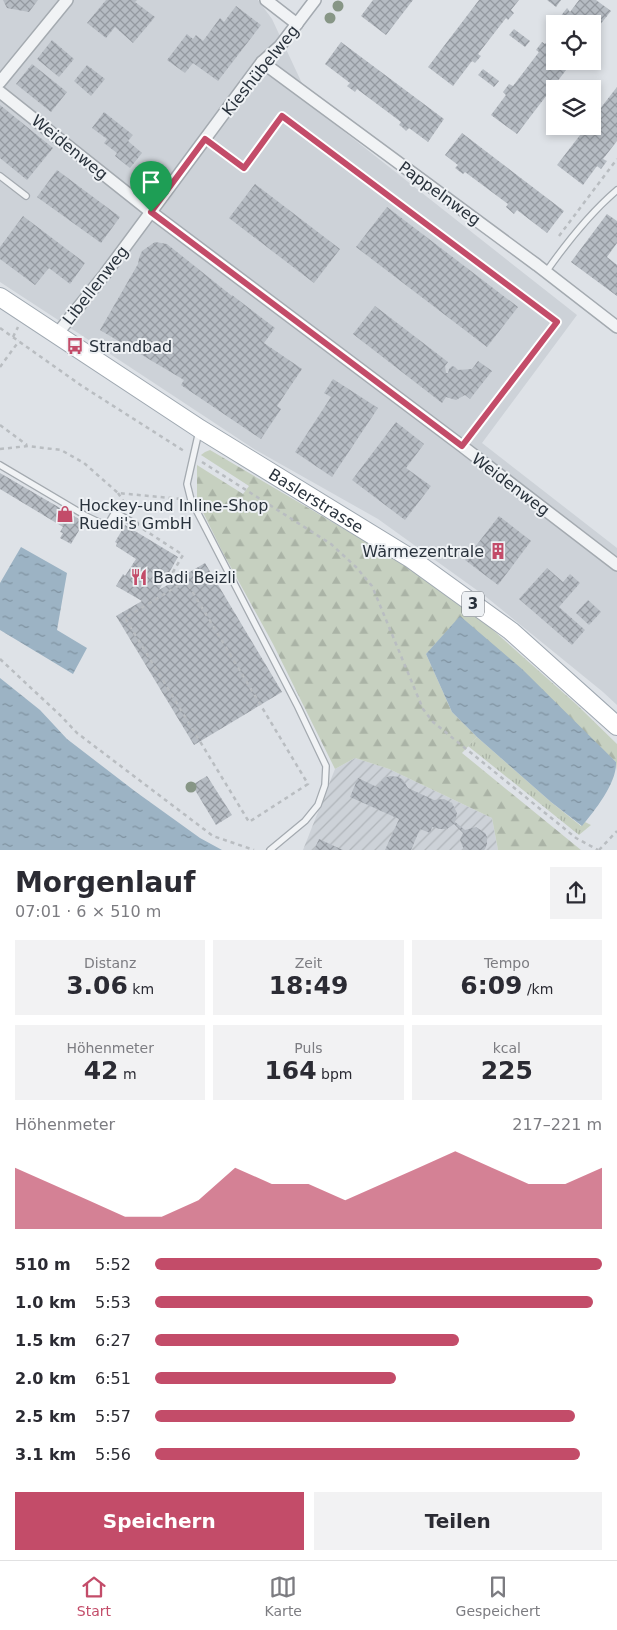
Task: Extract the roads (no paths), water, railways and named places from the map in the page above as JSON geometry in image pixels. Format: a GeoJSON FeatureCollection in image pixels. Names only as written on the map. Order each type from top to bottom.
{"type":"FeatureCollection","features":[{"type":"Feature","properties":{"kind":"main road","name":"Baslerstrasse"},"geometry":{"type":"LineString","coordinates":[[0,297],[200,429],[410,558],[511,631],[617,726]]}},
{"type":"Feature","properties":{"kind":"street"},"geometry":{"type":"LineString","coordinates":[[0,82],[67,0]]}},
{"type":"Feature","properties":{"kind":"street"},"geometry":{"type":"LineString","coordinates":[[266,0],[297,24]]}},
{"type":"Feature","properties":{"kind":"street","name":"Kieshübelweg"},"geometry":{"type":"LineString","coordinates":[[151,212],[262,62],[280,46],[315,0]]}},
{"type":"Feature","properties":{"kind":"street","name":"Pappelnweg"},"geometry":{"type":"LineString","coordinates":[[262,62],[546,272],[617,327]]}},
{"type":"Feature","properties":{"kind":"street","name":"Weidenweg"},"geometry":{"type":"LineString","coordinates":[[0,92],[151,212],[462,446],[617,566]]}},
{"type":"Feature","properties":{"kind":"street","name":"Libellenweg"},"geometry":{"type":"LineString","coordinates":[[57,334],[151,212]]}},
{"type":"Feature","properties":{"kind":"lane"},"geometry":{"type":"LineString","coordinates":[[205,139],[244,168],[282,116],[557,322],[462,446]]}},
{"type":"Feature","properties":{"kind":"lane"},"geometry":{"type":"LineString","coordinates":[[0,176],[26,196]]}},
{"type":"Feature","properties":{"kind":"lane"},"geometry":{"type":"LineString","coordinates":[[546,272],[569,239],[602,203],[617,190]]}},
{"type":"Feature","properties":{"kind":"lane"},"geometry":{"type":"LineString","coordinates":[[200,429],[192,456],[187,484],[191,500],[298,707],[326,766],[325,785],[318,805],[305,821],[270,850]]}},
{"type":"Feature","properties":{"kind":"lane"},"geometry":{"type":"LineString","coordinates":[[0,465],[86,516],[107,526],[115,512],[135,524]]}},
{"type":"Feature","properties":{"kind":"water"},"geometry":{"type":"Polygon","coordinates":[[[21,547],[67,573],[57,630],[87,648],[73,674],[0,630],[0,583],[21,547]]]}},
{"type":"Feature","properties":{"kind":"water"},"geometry":{"type":"Polygon","coordinates":[[[460,616],[522,669],[616,762],[613,779],[609,787],[582,826],[551,802],[477,737],[452,712],[426,654],[460,616]]]}},
{"type":"Feature","properties":{"kind":"water"},"geometry":{"type":"Polygon","coordinates":[[[0,678],[40,710],[67,739],[200,838],[222,850],[0,850],[0,678]]]}},
{"type":"Feature","properties":{"kind":"place","name":"Strandbad"},"geometry":{"type":"Point","coordinates":[75,346]}},
{"type":"Feature","properties":{"kind":"place","name":"Hockey-und Inline-Shop Ruedi's GmbH"},"geometry":{"type":"Point","coordinates":[65,514]}},
{"type":"Feature","properties":{"kind":"place","name":"Wärmezentrale"},"geometry":{"type":"Point","coordinates":[498,551]}},
{"type":"Feature","properties":{"kind":"place","name":"Badi Beizli"},"geometry":{"type":"Point","coordinates":[139,577]}}]}
